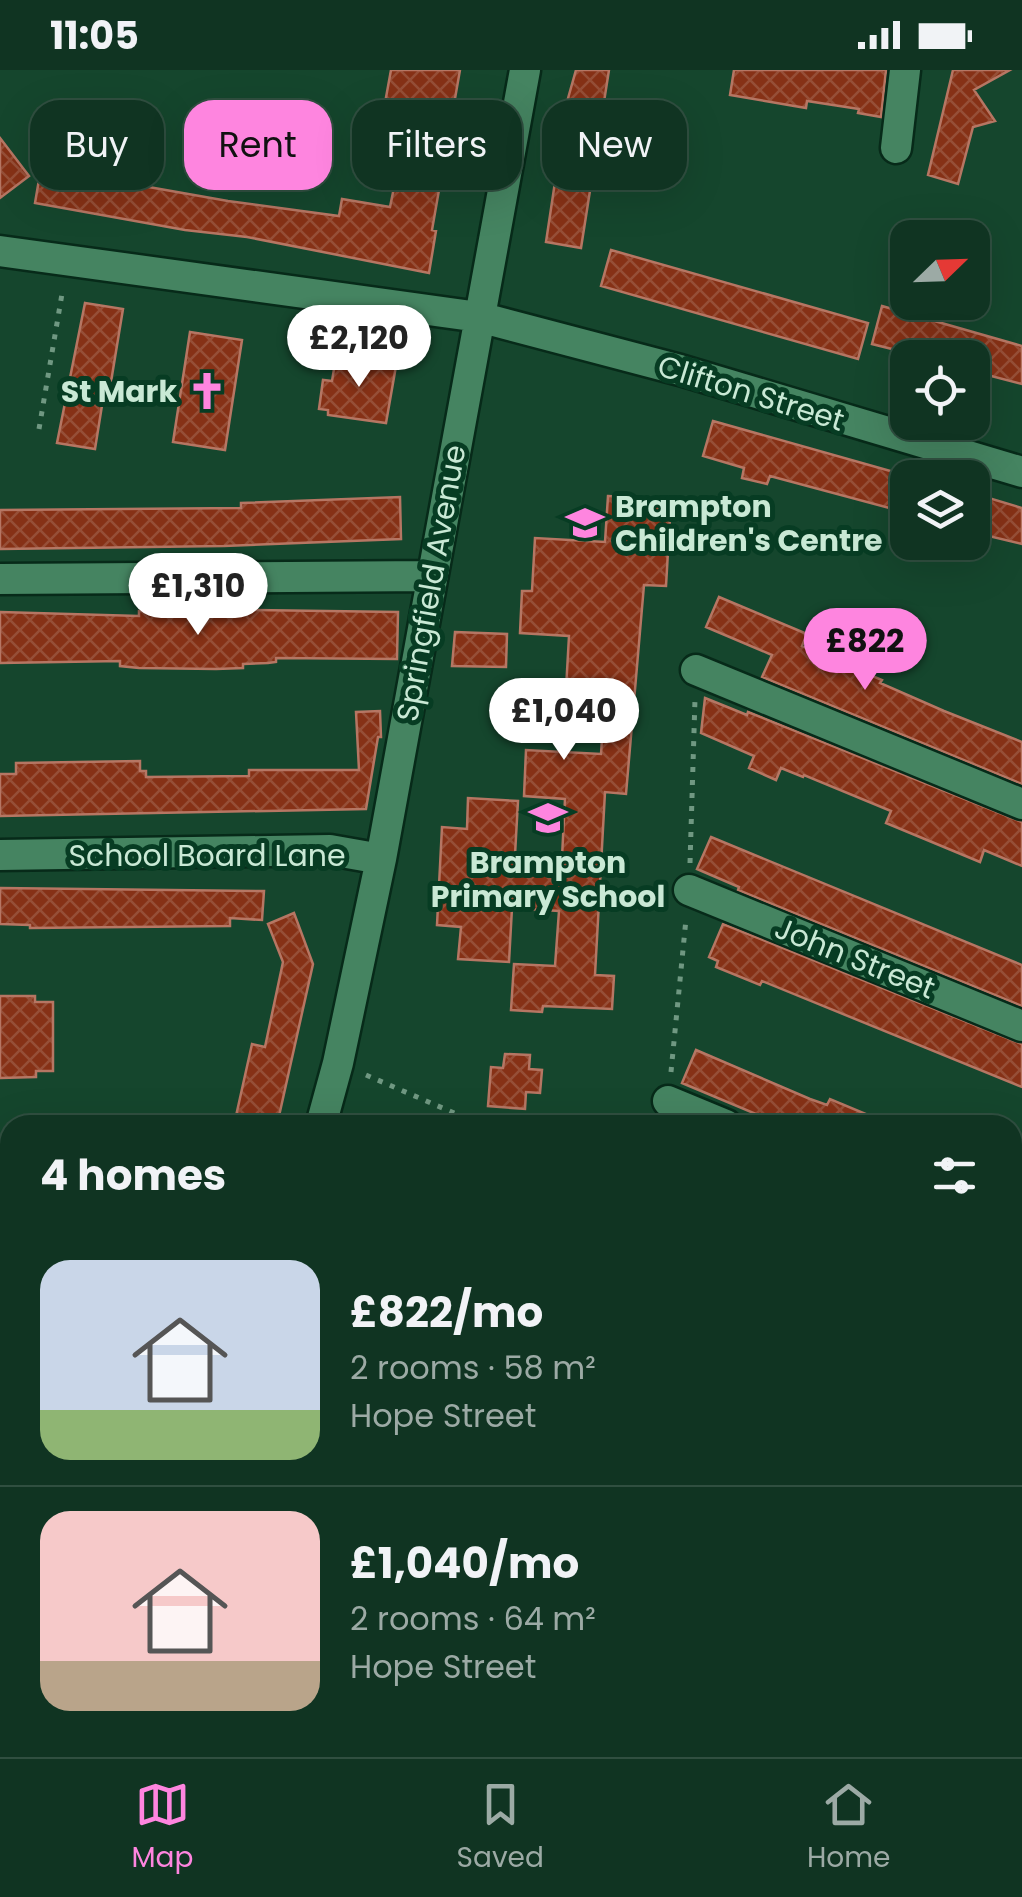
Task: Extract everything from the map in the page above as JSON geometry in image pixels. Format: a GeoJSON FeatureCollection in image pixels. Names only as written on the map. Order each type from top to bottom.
{"type":"FeatureCollection","features":[{"type":"Feature","properties":{"kind":"street","name":"Springfield Avenue"},"geometry":{"type":"LineString","coordinates":[[381,859],[526,70]]}},
{"type":"Feature","properties":{"kind":"street"},"geometry":{"type":"LineString","coordinates":[[896,148],[905,70]]}},
{"type":"Feature","properties":{"kind":"street","name":"Clifton Street"},"geometry":{"type":"LineString","coordinates":[[0,251],[479,318],[680,370],[1022,472]]}},
{"type":"Feature","properties":{"kind":"street"},"geometry":{"type":"LineString","coordinates":[[0,579],[431,576]]}},
{"type":"Feature","properties":{"kind":"street"},"geometry":{"type":"LineString","coordinates":[[696,670],[1022,804]]}},
{"type":"Feature","properties":{"kind":"street","name":"School Board Lane"},"geometry":{"type":"LineString","coordinates":[[0,855],[330,850],[381,859],[324,1115]]}},
{"type":"Feature","properties":{"kind":"street","name":"John Street"},"geometry":{"type":"LineString","coordinates":[[689,890],[1022,1026]]}},
{"type":"Feature","properties":{"kind":"street"},"geometry":{"type":"LineString","coordinates":[[668,1101],[702,1115]]}},
{"type":"Feature","properties":{"kind":"path"},"geometry":{"type":"LineString","coordinates":[[39,429],[67,260]]}},
{"type":"Feature","properties":{"kind":"path"},"geometry":{"type":"LineString","coordinates":[[338,1063],[459,1115]]}},
{"type":"Feature","properties":{"kind":"building"},"geometry":{"type":"Polygon","coordinates":[[[391,70],[460,70],[455,100],[386,100],[391,70]]]}},
{"type":"Feature","properties":{"kind":"building"},"geometry":{"type":"Polygon","coordinates":[[[576,70],[609,70],[604,100],[568,100],[576,70]]]}},
{"type":"Feature","properties":{"kind":"building"},"geometry":{"type":"Polygon","coordinates":[[[734,70],[886,70],[881,117],[858,113],[859,109],[807,101],[806,108],[730,95],[734,70]]]}},
{"type":"Feature","properties":{"kind":"building"},"geometry":{"type":"Polygon","coordinates":[[[953,70],[1010,70],[974,90],[995,121],[973,127],[958,184],[928,175],[953,70]]]}},
{"type":"Feature","properties":{"kind":"building"},"geometry":{"type":"Polygon","coordinates":[[[0,138],[29,176],[0,198],[0,138]]]}},
{"type":"Feature","properties":{"kind":"building"},"geometry":{"type":"Polygon","coordinates":[[[37,190],[164,190],[339,216],[342,199],[390,207],[394,190],[439,190],[429,273],[247,237],[35,203],[37,190]]]}},
{"type":"Feature","properties":{"kind":"building"},"geometry":{"type":"Polygon","coordinates":[[[554,190],[590,190],[581,248],[546,242],[554,190]]]}},
{"type":"Feature","properties":{"kind":"building"},"geometry":{"type":"Polygon","coordinates":[[[611,250],[868,323],[858,359],[601,286],[611,250]]]}},
{"type":"Feature","properties":{"kind":"building"},"geometry":{"type":"Polygon","coordinates":[[[85,303],[123,309],[95,449],[57,443],[85,303]]]}},
{"type":"Feature","properties":{"kind":"building"},"geometry":{"type":"Polygon","coordinates":[[[882,306],[890,308],[890,320],[931,320],[1022,346],[1022,384],[990,376],[990,340],[890,340],[890,348],[872,344],[882,306]]]}},
{"type":"Feature","properties":{"kind":"building","name":"St Mark"},"geometry":{"type":"Polygon","coordinates":[[[190,332],[242,340],[225,450],[173,442],[190,332]]]}},
{"type":"Feature","properties":{"kind":"building"},"geometry":{"type":"Polygon","coordinates":[[[336,357],[396,366],[386,423],[328,415],[328,410],[319,409],[323,380],[332,381],[336,357]]]}},
{"type":"Feature","properties":{"kind":"building"},"geometry":{"type":"Polygon","coordinates":[[[713,421],[890,471],[890,508],[770,476],[767,484],[742,478],[744,468],[703,456],[713,421]]]}},
{"type":"Feature","properties":{"kind":"building"},"geometry":{"type":"Polygon","coordinates":[[[608,496],[671,500],[666,586],[644,585],[626,794],[605,792],[595,975],[614,976],[612,1009],[543,1006],[542,1012],[511,1010],[514,964],[555,966],[559,911],[512,908],[509,962],[458,959],[461,927],[437,925],[442,827],[467,829],[468,798],[518,801],[515,855],[562,857],[565,799],[524,796],[526,750],[601,754],[604,709],[565,707],[569,636],[520,633],[522,591],[532,591],[535,538],[605,542],[608,496]]]}},
{"type":"Feature","properties":{"kind":"building"},"geometry":{"type":"Polygon","coordinates":[[[400,497],[401,539],[0,549],[0,510],[241,508],[241,503],[400,497]]]}},
{"type":"Feature","properties":{"kind":"building"},"geometry":{"type":"Polygon","coordinates":[[[990,498],[1022,508],[1022,544],[990,536],[990,498]]]}},
{"type":"Feature","properties":{"kind":"building"},"geometry":{"type":"Polygon","coordinates":[[[719,597],[807,634],[802,646],[1022,742],[1022,784],[762,677],[772,655],[706,627],[719,597]]]}},
{"type":"Feature","properties":{"kind":"building"},"geometry":{"type":"Polygon","coordinates":[[[139,611],[398,612],[397,659],[276,658],[276,662],[216,669],[139,668],[120,666],[120,661],[0,663],[0,612],[139,616],[139,611]]]}},
{"type":"Feature","properties":{"kind":"building"},"geometry":{"type":"Polygon","coordinates":[[[455,632],[507,634],[506,667],[452,666],[455,632]]]}},
{"type":"Feature","properties":{"kind":"building"},"geometry":{"type":"Polygon","coordinates":[[[705,698],[1022,822],[1022,866],[984,850],[980,862],[886,823],[891,811],[804,775],[781,768],[776,780],[749,768],[754,756],[701,733],[705,698]]]}},
{"type":"Feature","properties":{"kind":"building"},"geometry":{"type":"Polygon","coordinates":[[[380,711],[381,737],[366,809],[0,816],[0,774],[16,774],[16,763],[140,761],[140,771],[146,771],[146,777],[249,776],[249,770],[359,770],[356,712],[380,711]]]}},
{"type":"Feature","properties":{"kind":"building"},"geometry":{"type":"Polygon","coordinates":[[[711,837],[1022,965],[1022,1006],[738,890],[739,887],[697,869],[711,837]]]}},
{"type":"Feature","properties":{"kind":"building"},"geometry":{"type":"Polygon","coordinates":[[[0,888],[264,891],[262,920],[230,918],[230,926],[30,928],[0,924],[0,888]]]}},
{"type":"Feature","properties":{"kind":"building"},"geometry":{"type":"Polygon","coordinates":[[[294,913],[313,964],[279,1115],[236,1115],[252,1044],[265,1047],[283,962],[268,924],[294,913]]]}},
{"type":"Feature","properties":{"kind":"building"},"geometry":{"type":"Polygon","coordinates":[[[723,924],[1022,1044],[1022,1087],[762,981],[760,985],[716,967],[718,961],[709,957],[723,924]]]}},
{"type":"Feature","properties":{"kind":"building"},"geometry":{"type":"Polygon","coordinates":[[[0,996],[35,996],[35,1002],[53,1002],[53,1071],[36,1071],[36,1077],[0,1078],[0,996]]]}},
{"type":"Feature","properties":{"kind":"building"},"geometry":{"type":"Polygon","coordinates":[[[696,1050],[810,1099],[827,1105],[830,1099],[868,1115],[758,1115],[682,1083],[696,1050]]]}},
{"type":"Feature","properties":{"kind":"building"},"geometry":{"type":"Polygon","coordinates":[[[505,1054],[530,1055],[529,1069],[542,1070],[540,1093],[526,1092],[525,1109],[488,1106],[491,1067],[503,1068],[505,1054]]]}},
{"type":"Feature","properties":{"kind":"place","name":"St Mark"},"geometry":{"type":"Point","coordinates":[207,391]}},
{"type":"Feature","properties":{"kind":"place","name":"Brampton Children's Centre"},"geometry":{"type":"Point","coordinates":[585,523]}},
{"type":"Feature","properties":{"kind":"place","name":"Brampton Primary School"},"geometry":{"type":"Point","coordinates":[548,818]}}]}
